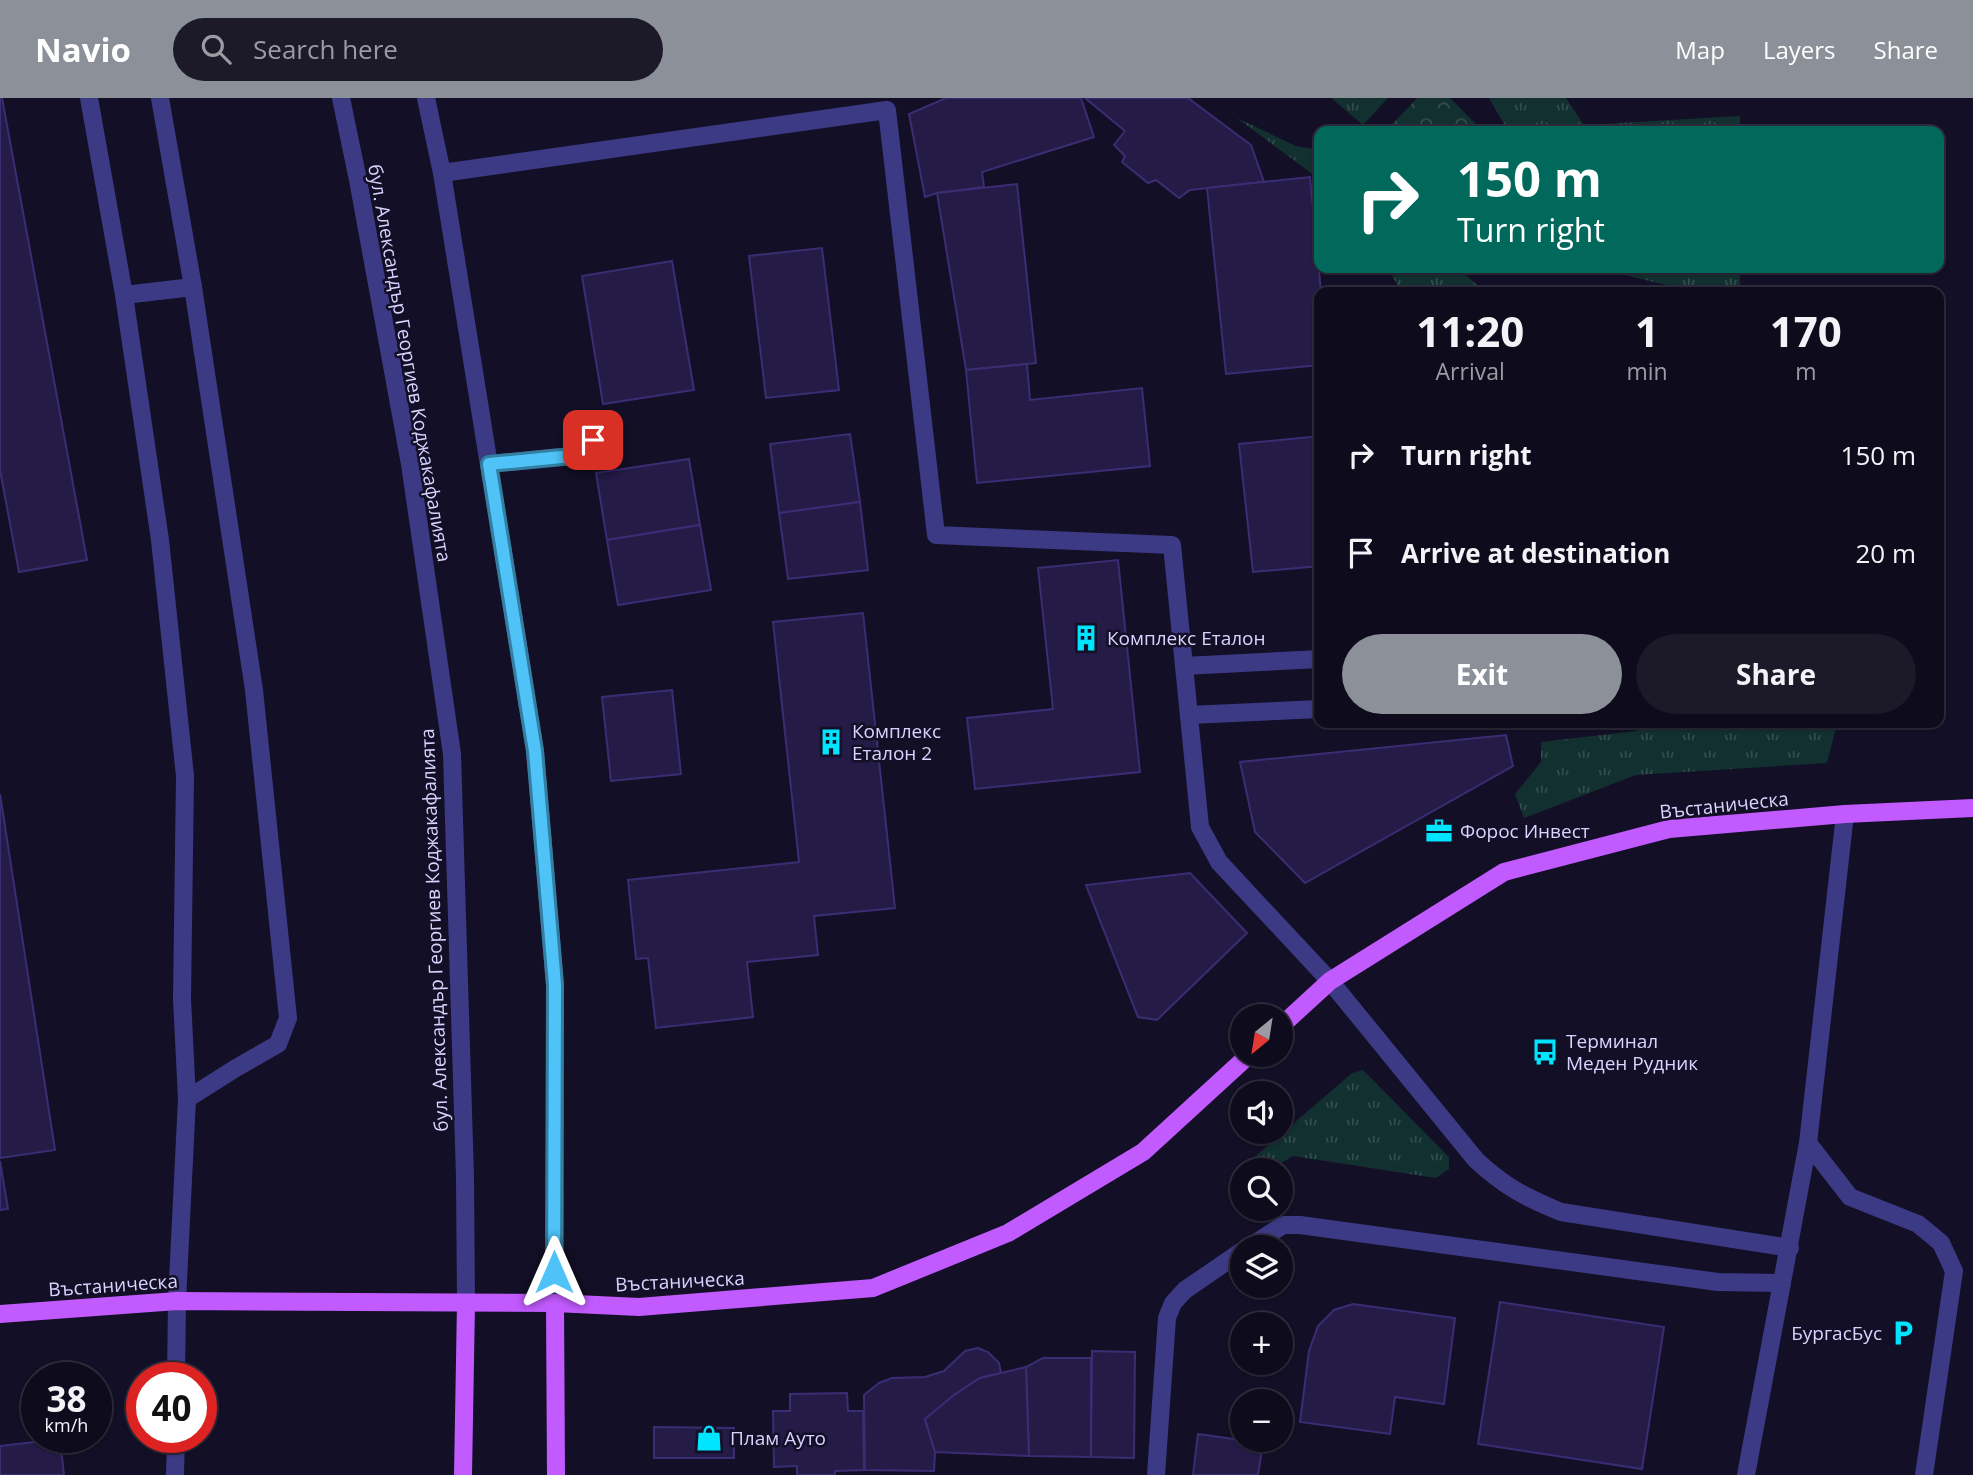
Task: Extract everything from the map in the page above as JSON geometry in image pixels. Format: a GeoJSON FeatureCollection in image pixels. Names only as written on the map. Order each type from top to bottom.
{"type":"FeatureCollection","features":[{"type":"Feature","properties":{"kind":"main road","name":"Въстаническа"},"geometry":{"type":"LineString","coordinates":[[1293,1015],[1330,981],[1504,872],[1669,829],[1845,814],[1973,808]]}},
{"type":"Feature","properties":{"kind":"main road","name":"Въстаническа"},"geometry":{"type":"LineString","coordinates":[[0,1314],[177,1301],[555,1303],[639,1307],[873,1288],[1008,1233],[1143,1152],[1235,1068]]}},
{"type":"Feature","properties":{"kind":"main road","name":"бул. Александър Георгиев Коджакафалията"},"geometry":{"type":"LineString","coordinates":[[464,1475],[466,1303]]}},
{"type":"Feature","properties":{"kind":"main road"},"geometry":{"type":"LineString","coordinates":[[555,1303],[556,1475]]}},
{"type":"Feature","properties":{"kind":"street"},"geometry":{"type":"LineString","coordinates":[[89,98],[124,295],[160,540],[185,776],[182,999],[187,1099],[176,1362]]}},
{"type":"Feature","properties":{"kind":"street"},"geometry":{"type":"LineString","coordinates":[[160,98],[194,286],[254,690],[288,1018],[278,1044],[187,1099]]}},
{"type":"Feature","properties":{"kind":"street","name":"бул. Александър Георгиев Коджакафалията"},"geometry":{"type":"LineString","coordinates":[[341,98],[410,464],[452,754],[466,1303]]}},
{"type":"Feature","properties":{"kind":"street"},"geometry":{"type":"LineString","coordinates":[[426,98],[442,173],[535,751],[555,985],[555,1303]]}},
{"type":"Feature","properties":{"kind":"street"},"geometry":{"type":"LineString","coordinates":[[442,173],[887,110],[936,535],[1172,545],[1200,827],[1219,862],[1330,981],[1476,1160],[1499,1181],[1527,1198],[1561,1212],[1790,1248]]}},
{"type":"Feature","properties":{"kind":"street"},"geometry":{"type":"LineString","coordinates":[[124,295],[194,286]]}},
{"type":"Feature","properties":{"kind":"street"},"geometry":{"type":"LineString","coordinates":[[489,464],[572,456],[593,440]]}},
{"type":"Feature","properties":{"kind":"street"},"geometry":{"type":"LineString","coordinates":[[1184,666],[1314,659]]}},
{"type":"Feature","properties":{"kind":"street"},"geometry":{"type":"LineString","coordinates":[[1189,715],[1314,709]]}},
{"type":"Feature","properties":{"kind":"street"},"geometry":{"type":"LineString","coordinates":[[1746,1475],[1808,1143],[1845,814]]}},
{"type":"Feature","properties":{"kind":"street"},"geometry":{"type":"LineString","coordinates":[[1808,1143],[1850,1197],[1918,1224],[1941,1243],[1954,1271],[1924,1475]]}},
{"type":"Feature","properties":{"kind":"street"},"geometry":{"type":"LineString","coordinates":[[1268,1235],[1283,1225],[1300,1225],[1718,1282],[1782,1283]]}},
{"type":"Feature","properties":{"kind":"street"},"geometry":{"type":"LineString","coordinates":[[1156,1475],[1167,1318],[1172,1303],[1185,1290],[1230,1259]]}},
{"type":"Feature","properties":{"kind":"street"},"geometry":{"type":"LineString","coordinates":[[175,1475],[176,1453]]}},
{"type":"Feature","properties":{"kind":"green space"},"geometry":{"type":"Polygon","coordinates":[[[1331,98],[1388,98],[1363,125],[1331,98]]]}},
{"type":"Feature","properties":{"kind":"green space"},"geometry":{"type":"Polygon","coordinates":[[[1417,98],[1450,98],[1477,126],[1391,126],[1417,98]]]}},
{"type":"Feature","properties":{"kind":"green space"},"geometry":{"type":"Polygon","coordinates":[[[1489,98],[1566,98],[1584,125],[1740,116],[1740,126],[1505,126],[1489,98]]]}},
{"type":"Feature","properties":{"kind":"green space"},"geometry":{"type":"Polygon","coordinates":[[[1237,118],[1296,146],[1314,149],[1314,175],[1237,118]]]}},
{"type":"Feature","properties":{"kind":"green space"},"geometry":{"type":"Polygon","coordinates":[[[1391,273],[1464,273],[1477,285],[1499,287],[1398,287],[1391,273]]]}},
{"type":"Feature","properties":{"kind":"green space"},"geometry":{"type":"Polygon","coordinates":[[[1623,273],[1740,273],[1742,287],[1667,287],[1623,273]]]}},
{"type":"Feature","properties":{"kind":"green space"},"geometry":{"type":"Polygon","coordinates":[[[1637,728],[1836,728],[1827,763],[1636,775],[1524,818],[1515,794],[1541,762],[1541,742],[1636,731],[1637,728]]]}},
{"type":"Feature","properties":{"kind":"green space"},"geometry":{"type":"Polygon","coordinates":[[[1363,1070],[1449,1157],[1449,1169],[1436,1178],[1293,1156],[1253,1158],[1270,1144],[1293,1144],[1293,1124],[1352,1073],[1363,1070]]]}},
{"type":"Feature","properties":{"kind":"building"},"geometry":{"type":"Polygon","coordinates":[[[0,98],[87,560],[19,572],[0,470],[0,98]]]}},
{"type":"Feature","properties":{"kind":"building"},"geometry":{"type":"Polygon","coordinates":[[[946,98],[1081,98],[1094,137],[982,172],[984,187],[925,197],[909,114],[946,98]]]}},
{"type":"Feature","properties":{"kind":"building"},"geometry":{"type":"Polygon","coordinates":[[[1085,98],[1188,98],[1251,145],[1264,182],[1190,190],[1179,198],[1156,180],[1148,183],[1122,162],[1125,156],[1114,145],[1125,131],[1085,98]]]}},
{"type":"Feature","properties":{"kind":"building"},"geometry":{"type":"Polygon","coordinates":[[[1310,177],[1314,219],[1314,273],[1319,273],[1321,287],[1314,287],[1314,366],[1226,374],[1207,188],[1310,177]]]}},
{"type":"Feature","properties":{"kind":"building"},"geometry":{"type":"Polygon","coordinates":[[[1017,184],[1036,363],[966,370],[937,193],[1017,184]]]}},
{"type":"Feature","properties":{"kind":"building"},"geometry":{"type":"Polygon","coordinates":[[[822,248],[839,390],[766,398],[749,256],[822,248]]]}},
{"type":"Feature","properties":{"kind":"building"},"geometry":{"type":"Polygon","coordinates":[[[672,261],[694,390],[603,404],[582,276],[672,261]]]}},
{"type":"Feature","properties":{"kind":"building"},"geometry":{"type":"Polygon","coordinates":[[[1027,364],[1030,400],[1142,388],[1150,466],[977,483],[966,370],[1027,364]]]}},
{"type":"Feature","properties":{"kind":"building"},"geometry":{"type":"Polygon","coordinates":[[[850,434],[860,502],[779,513],[770,444],[850,434]]]}},
{"type":"Feature","properties":{"kind":"building"},"geometry":{"type":"Polygon","coordinates":[[[1314,437],[1314,567],[1253,572],[1239,444],[1314,437]]]}},
{"type":"Feature","properties":{"kind":"building"},"geometry":{"type":"Polygon","coordinates":[[[689,459],[700,525],[607,540],[596,473],[689,459]]]}},
{"type":"Feature","properties":{"kind":"building"},"geometry":{"type":"Polygon","coordinates":[[[860,502],[868,570],[788,579],[779,513],[860,502]]]}},
{"type":"Feature","properties":{"kind":"building"},"geometry":{"type":"Polygon","coordinates":[[[700,525],[711,590],[618,605],[607,540],[700,525]]]}},
{"type":"Feature","properties":{"kind":"building","name":"Комплекс Еталон"},"geometry":{"type":"Polygon","coordinates":[[[1118,560],[1140,772],[975,789],[967,718],[1053,709],[1038,568],[1118,560]]]}},
{"type":"Feature","properties":{"kind":"building","name":"Комплекс Еталон 2"},"geometry":{"type":"Polygon","coordinates":[[[863,613],[895,908],[814,916],[818,955],[747,962],[753,1017],[656,1028],[648,958],[636,959],[628,880],[799,862],[773,622],[863,613]]]}},
{"type":"Feature","properties":{"kind":"building"},"geometry":{"type":"Polygon","coordinates":[[[672,690],[681,774],[611,781],[602,697],[672,690]]]}},
{"type":"Feature","properties":{"kind":"building"},"geometry":{"type":"Polygon","coordinates":[[[1506,735],[1513,766],[1305,883],[1255,832],[1240,762],[1506,735]]]}},
{"type":"Feature","properties":{"kind":"building"},"geometry":{"type":"Polygon","coordinates":[[[0,794],[55,1150],[0,1158],[0,794]]]}},
{"type":"Feature","properties":{"kind":"building"},"geometry":{"type":"Polygon","coordinates":[[[1190,873],[1247,933],[1157,1020],[1138,1017],[1086,885],[1190,873]]]}},
{"type":"Feature","properties":{"kind":"building"},"geometry":{"type":"Polygon","coordinates":[[[0,1161],[8,1209],[0,1210],[0,1161]]]}},
{"type":"Feature","properties":{"kind":"building"},"geometry":{"type":"Polygon","coordinates":[[[1500,1302],[1664,1327],[1642,1469],[1478,1444],[1500,1302]]]}},
{"type":"Feature","properties":{"kind":"building"},"geometry":{"type":"Polygon","coordinates":[[[1353,1304],[1455,1318],[1444,1404],[1395,1397],[1390,1434],[1300,1422],[1309,1351],[1318,1326],[1334,1310],[1353,1304]]]}},
{"type":"Feature","properties":{"kind":"building"},"geometry":{"type":"Polygon","coordinates":[[[978,1348],[988,1352],[999,1363],[1001,1373],[980,1378],[925,1419],[935,1452],[934,1471],[865,1470],[864,1395],[879,1383],[892,1378],[925,1377],[944,1371],[965,1351],[978,1348]]]}},
{"type":"Feature","properties":{"kind":"building"},"geometry":{"type":"Polygon","coordinates":[[[1092,1351],[1135,1352],[1134,1458],[1091,1457],[1092,1351]]]}},
{"type":"Feature","properties":{"kind":"building"},"geometry":{"type":"Polygon","coordinates":[[[1043,1358],[1091,1358],[1091,1457],[1029,1456],[1026,1367],[1043,1358]]]}},
{"type":"Feature","properties":{"kind":"building"},"geometry":{"type":"Polygon","coordinates":[[[1026,1367],[1029,1456],[935,1452],[925,1419],[980,1378],[1026,1367]]]}},
{"type":"Feature","properties":{"kind":"building"},"geometry":{"type":"Polygon","coordinates":[[[847,1393],[848,1411],[863,1411],[864,1470],[835,1471],[835,1475],[797,1475],[797,1466],[774,1467],[773,1411],[790,1411],[790,1394],[847,1393]]]}},
{"type":"Feature","properties":{"kind":"building"},"geometry":{"type":"Polygon","coordinates":[[[654,1427],[734,1428],[734,1458],[654,1458],[654,1427]]]}},
{"type":"Feature","properties":{"kind":"building"},"geometry":{"type":"Polygon","coordinates":[[[1198,1434],[1230,1438],[1230,1452],[1262,1452],[1258,1475],[1193,1475],[1198,1434]]]}},
{"type":"Feature","properties":{"kind":"building"},"geometry":{"type":"Polygon","coordinates":[[[21,1444],[21,1453],[62,1453],[64,1475],[0,1475],[0,1446],[21,1444]]]}},
{"type":"Feature","properties":{"kind":"place","name":"Комплекс Еталон"},"geometry":{"type":"Point","coordinates":[1086,638]}},
{"type":"Feature","properties":{"kind":"place","name":"Комплекс Еталон 2"},"geometry":{"type":"Point","coordinates":[831,742]}},
{"type":"Feature","properties":{"kind":"place","name":"Форос Инвест"},"geometry":{"type":"Point","coordinates":[1439,831]}},
{"type":"Feature","properties":{"kind":"place","name":"Терминал Меден Рудник"},"geometry":{"type":"Point","coordinates":[1545,1052]}},
{"type":"Feature","properties":{"kind":"place","name":"БургасБус"},"geometry":{"type":"Point","coordinates":[1903,1333]}},
{"type":"Feature","properties":{"kind":"place","name":"Плам Ауто"},"geometry":{"type":"Point","coordinates":[709,1438]}},
{"type":"Feature","properties":{"kind":"route"},"geometry":{"type":"LineString","coordinates":[[554,1272],[555,985],[535,751],[489,464],[572,456],[593,440]]}}]}
